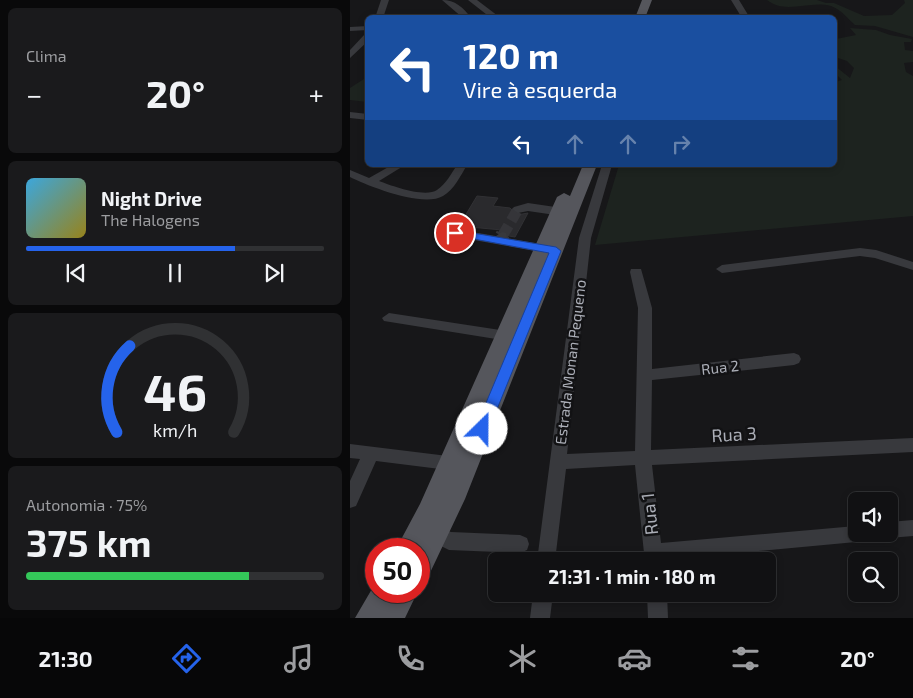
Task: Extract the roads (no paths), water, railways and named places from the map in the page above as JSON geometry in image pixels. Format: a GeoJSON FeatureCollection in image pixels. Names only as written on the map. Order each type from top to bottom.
{"type":"FeatureCollection","features":[{"type":"Feature","properties":{"kind":"main road"},"geometry":{"type":"LineString","coordinates":[[641,15],[647,0]]}},
{"type":"Feature","properties":{"kind":"main road"},"geometry":{"type":"LineString","coordinates":[[430,548],[437,535],[458,464],[549,250],[578,167]]}},
{"type":"Feature","properties":{"kind":"main road"},"geometry":{"type":"LineString","coordinates":[[564,212],[589,167]]}},
{"type":"Feature","properties":{"kind":"main road"},"geometry":{"type":"LineString","coordinates":[[414,538],[458,464]]}},
{"type":"Feature","properties":{"kind":"main road"},"geometry":{"type":"LineString","coordinates":[[368,618],[377,603]]}},
{"type":"Feature","properties":{"kind":"main road"},"geometry":{"type":"LineString","coordinates":[[391,618],[399,603]]}},
{"type":"Feature","properties":{"kind":"street"},"geometry":{"type":"LineString","coordinates":[[380,15],[385,0]]}},
{"type":"Feature","properties":{"kind":"street"},"geometry":{"type":"LineString","coordinates":[[446,0],[461,10],[464,15]]}},
{"type":"Feature","properties":{"kind":"street"},"geometry":{"type":"LineString","coordinates":[[472,0],[493,15]]}},
{"type":"Feature","properties":{"kind":"street"},"geometry":{"type":"LineString","coordinates":[[735,0],[744,15]]}},
{"type":"Feature","properties":{"kind":"street"},"geometry":{"type":"LineString","coordinates":[[350,29],[365,28]]}},
{"type":"Feature","properties":{"kind":"street"},"geometry":{"type":"LineString","coordinates":[[350,55],[365,39]]}},
{"type":"Feature","properties":{"kind":"street"},"geometry":{"type":"LineString","coordinates":[[350,115],[365,118]]}},
{"type":"Feature","properties":{"kind":"street"},"geometry":{"type":"LineString","coordinates":[[368,183],[396,167]]}},
{"type":"Feature","properties":{"kind":"street"},"geometry":{"type":"LineString","coordinates":[[350,173],[368,183],[434,196],[442,192],[461,167]]}},
{"type":"Feature","properties":{"kind":"street","name":"Estrada Monan Pequeno"},"geometry":{"type":"LineString","coordinates":[[547,552],[585,238],[606,167]]}},
{"type":"Feature","properties":{"kind":"street"},"geometry":{"type":"LineString","coordinates":[[455,233],[501,238],[549,250]]}},
{"type":"Feature","properties":{"kind":"street"},"geometry":{"type":"LineString","coordinates":[[722,269],[860,252],[876,254],[913,266]]}},
{"type":"Feature","properties":{"kind":"street","name":"Rua 1"},"geometry":{"type":"LineString","coordinates":[[636,272],[645,308],[646,375],[643,458],[653,552]]}},
{"type":"Feature","properties":{"kind":"street"},"geometry":{"type":"LineString","coordinates":[[389,318],[512,337]]}},
{"type":"Feature","properties":{"kind":"street","name":"Rua 2"},"geometry":{"type":"LineString","coordinates":[[646,375],[794,359]]}},
{"type":"Feature","properties":{"kind":"street","name":"Rua 3"},"geometry":{"type":"LineString","coordinates":[[557,462],[913,445]]}},
{"type":"Feature","properties":{"kind":"street"},"geometry":{"type":"LineString","coordinates":[[350,451],[458,464]]}},
{"type":"Feature","properties":{"kind":"street"},"geometry":{"type":"LineString","coordinates":[[350,500],[371,454]]}},
{"type":"Feature","properties":{"kind":"street"},"geometry":{"type":"LineString","coordinates":[[898,529],[913,528]]}},
{"type":"Feature","properties":{"kind":"street"},"geometry":{"type":"LineString","coordinates":[[437,535],[449,541],[520,544]]}},
{"type":"Feature","properties":{"kind":"street","name":"Rua 1"},"geometry":{"type":"LineString","coordinates":[[698,552],[848,535]]}},
{"type":"Feature","properties":{"kind":"street"},"geometry":{"type":"LineString","coordinates":[[540,618],[542,602]]}},
{"type":"Feature","properties":{"kind":"street"},"geometry":{"type":"LineString","coordinates":[[657,602],[658,618]]}},
{"type":"Feature","properties":{"kind":"lane"},"geometry":{"type":"LineString","coordinates":[[518,209],[528,207],[564,212]]}},
{"type":"Feature","properties":{"kind":"tunnel"},"geometry":{"type":"LineString","coordinates":[[503,235],[518,209]]}}]}
